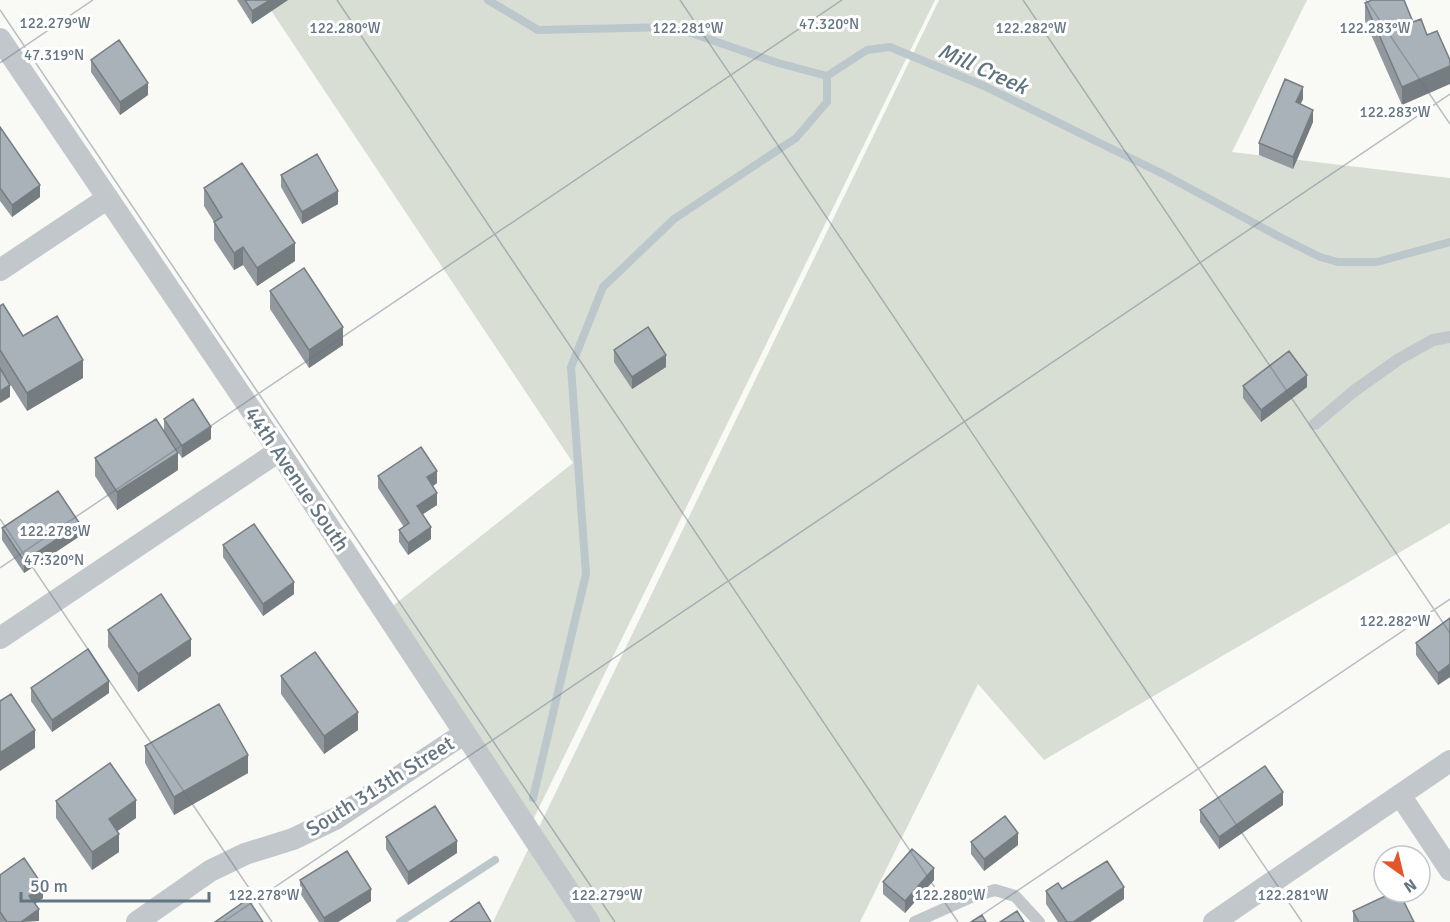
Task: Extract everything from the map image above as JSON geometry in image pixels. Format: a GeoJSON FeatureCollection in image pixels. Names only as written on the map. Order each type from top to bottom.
{"type":"FeatureCollection","features":[{"type":"Feature","properties":{"kind":"street","name":"44th Avenue South"},"geometry":{"type":"LineString","coordinates":[[0,39],[279,451],[589,922]]}},
{"type":"Feature","properties":{"kind":"street"},"geometry":{"type":"LineString","coordinates":[[0,270],[108,198]]}},
{"type":"Feature","properties":{"kind":"street"},"geometry":{"type":"LineString","coordinates":[[0,638],[279,451]]}},
{"type":"Feature","properties":{"kind":"street","name":"South 313th Street"},"geometry":{"type":"LineString","coordinates":[[137,922],[210,871],[245,854],[293,839],[335,819],[465,733]]}},
{"type":"Feature","properties":{"kind":"street"},"geometry":{"type":"LineString","coordinates":[[1214,922],[1450,762]]}},
{"type":"Feature","properties":{"kind":"street"},"geometry":{"type":"LineString","coordinates":[[1400,795],[1450,870]]}},
{"type":"Feature","properties":{"kind":"lane"},"geometry":{"type":"LineString","coordinates":[[1315,424],[1354,391],[1399,359],[1433,340],[1450,337]]}},
{"type":"Feature","properties":{"kind":"lane"},"geometry":{"type":"LineString","coordinates":[[915,922],[971,897],[995,890],[1015,896],[1039,922]]}},
{"type":"Feature","properties":{"kind":"shaded area"},"geometry":{"type":"Polygon","coordinates":[[[264,0],[935,0],[528,830],[385,612],[573,463],[264,0]]]}},
{"type":"Feature","properties":{"kind":"shaded area"},"geometry":{"type":"Polygon","coordinates":[[[939,0],[1307,0],[1232,152],[1450,178],[1450,523],[1044,760],[978,684],[860,922],[493,922],[939,0]]]}},
{"type":"Feature","properties":{"kind":"building"},"geometry":{"type":"Polygon","coordinates":[[[245,0],[270,0],[252,11],[245,0]]]}},
{"type":"Feature","properties":{"kind":"building"},"geometry":{"type":"Polygon","coordinates":[[[1372,0],[1404,0],[1413,22],[1421,19],[1427,35],[1437,31],[1450,60],[1450,66],[1402,87],[1365,3],[1372,0]]]}},
{"type":"Feature","properties":{"kind":"building"},"geometry":{"type":"Polygon","coordinates":[[[119,40],[148,83],[120,102],[91,60],[119,40]]]}},
{"type":"Feature","properties":{"kind":"building"},"geometry":{"type":"Polygon","coordinates":[[[1285,79],[1303,87],[1296,102],[1313,110],[1293,157],[1259,143],[1285,79]]]}},
{"type":"Feature","properties":{"kind":"building"},"geometry":{"type":"Polygon","coordinates":[[[0,127],[40,185],[12,205],[0,188],[0,127]]]}},
{"type":"Feature","properties":{"kind":"building"},"geometry":{"type":"Polygon","coordinates":[[[317,154],[338,191],[302,212],[281,175],[317,154]]]}},
{"type":"Feature","properties":{"kind":"building"},"geometry":{"type":"Polygon","coordinates":[[[242,163],[295,243],[257,268],[243,247],[234,253],[214,222],[222,217],[204,188],[242,163]]]}},
{"type":"Feature","properties":{"kind":"building"},"geometry":{"type":"Polygon","coordinates":[[[304,268],[343,327],[309,350],[270,291],[304,268]]]}},
{"type":"Feature","properties":{"kind":"building"},"geometry":{"type":"Polygon","coordinates":[[[3,304],[23,336],[57,316],[83,360],[27,393],[0,350],[0,306],[3,304]]]}},
{"type":"Feature","properties":{"kind":"building"},"geometry":{"type":"Polygon","coordinates":[[[648,327],[666,355],[632,377],[614,350],[648,327]]]}},
{"type":"Feature","properties":{"kind":"building"},"geometry":{"type":"Polygon","coordinates":[[[1289,351],[1307,375],[1261,410],[1243,386],[1289,351]]]}},
{"type":"Feature","properties":{"kind":"building"},"geometry":{"type":"Polygon","coordinates":[[[0,368],[10,385],[0,391],[0,368]]]}},
{"type":"Feature","properties":{"kind":"building"},"geometry":{"type":"Polygon","coordinates":[[[193,399],[211,427],[182,446],[164,419],[193,399]]]}},
{"type":"Feature","properties":{"kind":"building"},"geometry":{"type":"Polygon","coordinates":[[[156,419],[178,453],[117,492],[95,458],[156,419]]]}},
{"type":"Feature","properties":{"kind":"building"},"geometry":{"type":"Polygon","coordinates":[[[421,447],[437,471],[427,477],[437,493],[417,506],[431,527],[408,543],[399,530],[409,523],[378,476],[421,447]]]}},
{"type":"Feature","properties":{"kind":"building"},"geometry":{"type":"Polygon","coordinates":[[[58,491],[80,524],[24,561],[2,528],[58,491]]]}},
{"type":"Feature","properties":{"kind":"building"},"geometry":{"type":"Polygon","coordinates":[[[254,524],[294,582],[263,604],[223,545],[254,524]]]}},
{"type":"Feature","properties":{"kind":"building"},"geometry":{"type":"Polygon","coordinates":[[[161,594],[191,639],[138,674],[108,630],[161,594]]]}},
{"type":"Feature","properties":{"kind":"building"},"geometry":{"type":"Polygon","coordinates":[[[1450,618],[1450,664],[1438,673],[1416,643],[1450,618]]]}},
{"type":"Feature","properties":{"kind":"building"},"geometry":{"type":"Polygon","coordinates":[[[88,649],[109,681],[52,720],[31,688],[88,649]]]}},
{"type":"Feature","properties":{"kind":"building"},"geometry":{"type":"Polygon","coordinates":[[[315,652],[358,712],[324,736],[281,676],[315,652]]]}},
{"type":"Feature","properties":{"kind":"building"},"geometry":{"type":"Polygon","coordinates":[[[11,694],[35,730],[0,753],[0,701],[11,694]]]}},
{"type":"Feature","properties":{"kind":"building"},"geometry":{"type":"Polygon","coordinates":[[[219,704],[248,755],[174,797],[145,746],[219,704]]]}},
{"type":"Feature","properties":{"kind":"building"},"geometry":{"type":"Polygon","coordinates":[[[110,763],[136,800],[109,819],[119,834],[92,852],[56,801],[110,763]]]}},
{"type":"Feature","properties":{"kind":"building"},"geometry":{"type":"Polygon","coordinates":[[[1265,766],[1283,792],[1219,837],[1200,810],[1265,766]]]}},
{"type":"Feature","properties":{"kind":"building"},"geometry":{"type":"Polygon","coordinates":[[[435,806],[457,841],[408,872],[386,837],[435,806]]]}},
{"type":"Feature","properties":{"kind":"building"},"geometry":{"type":"Polygon","coordinates":[[[1005,816],[1018,833],[984,859],[971,842],[1005,816]]]}},
{"type":"Feature","properties":{"kind":"building"},"geometry":{"type":"Polygon","coordinates":[[[912,849],[934,868],[905,901],[883,882],[912,849]]]}},
{"type":"Feature","properties":{"kind":"building"},"geometry":{"type":"Polygon","coordinates":[[[347,851],[371,889],[324,918],[300,880],[347,851]]]}},
{"type":"Feature","properties":{"kind":"building"},"geometry":{"type":"Polygon","coordinates":[[[24,858],[43,886],[29,896],[39,909],[21,922],[7,922],[0,912],[0,875],[24,858]]]}},
{"type":"Feature","properties":{"kind":"building"},"geometry":{"type":"Polygon","coordinates":[[[1107,861],[1124,887],[1073,922],[1067,922],[1046,891],[1058,883],[1062,889],[1107,861]]]}},
{"type":"Feature","properties":{"kind":"building"},"geometry":{"type":"Polygon","coordinates":[[[248,899],[263,922],[215,922],[248,899]]]}},
{"type":"Feature","properties":{"kind":"building"},"geometry":{"type":"Polygon","coordinates":[[[479,902],[491,922],[450,922],[479,902]]]}},
{"type":"Feature","properties":{"kind":"building"},"geometry":{"type":"Polygon","coordinates":[[[1372,902],[1372,904],[1405,904],[1414,922],[1359,922],[1353,911],[1372,902]]]}},
{"type":"Feature","properties":{"kind":"building"},"geometry":{"type":"Polygon","coordinates":[[[1017,911],[1024,922],[1000,922],[1017,911]]]}},
{"type":"Feature","properties":{"kind":"building"},"geometry":{"type":"Polygon","coordinates":[[[982,915],[986,922],[971,922],[982,915]]]}},
{"type":"Feature","properties":{"kind":"waterway","name":"Mill Creek"},"geometry":{"type":"LineString","coordinates":[[488,0],[538,30],[674,27],[778,63],[827,76],[867,50],[890,47],[984,86],[1167,176],[1320,257],[1338,262],[1377,262],[1450,242]]}},
{"type":"Feature","properties":{"kind":"waterway"},"geometry":{"type":"LineString","coordinates":[[533,798],[586,574],[571,367],[603,287],[674,219],[796,138],[827,102],[827,76]]}},
{"type":"Feature","properties":{"kind":"waterway"},"geometry":{"type":"LineString","coordinates":[[400,922],[495,860]]}}]}
